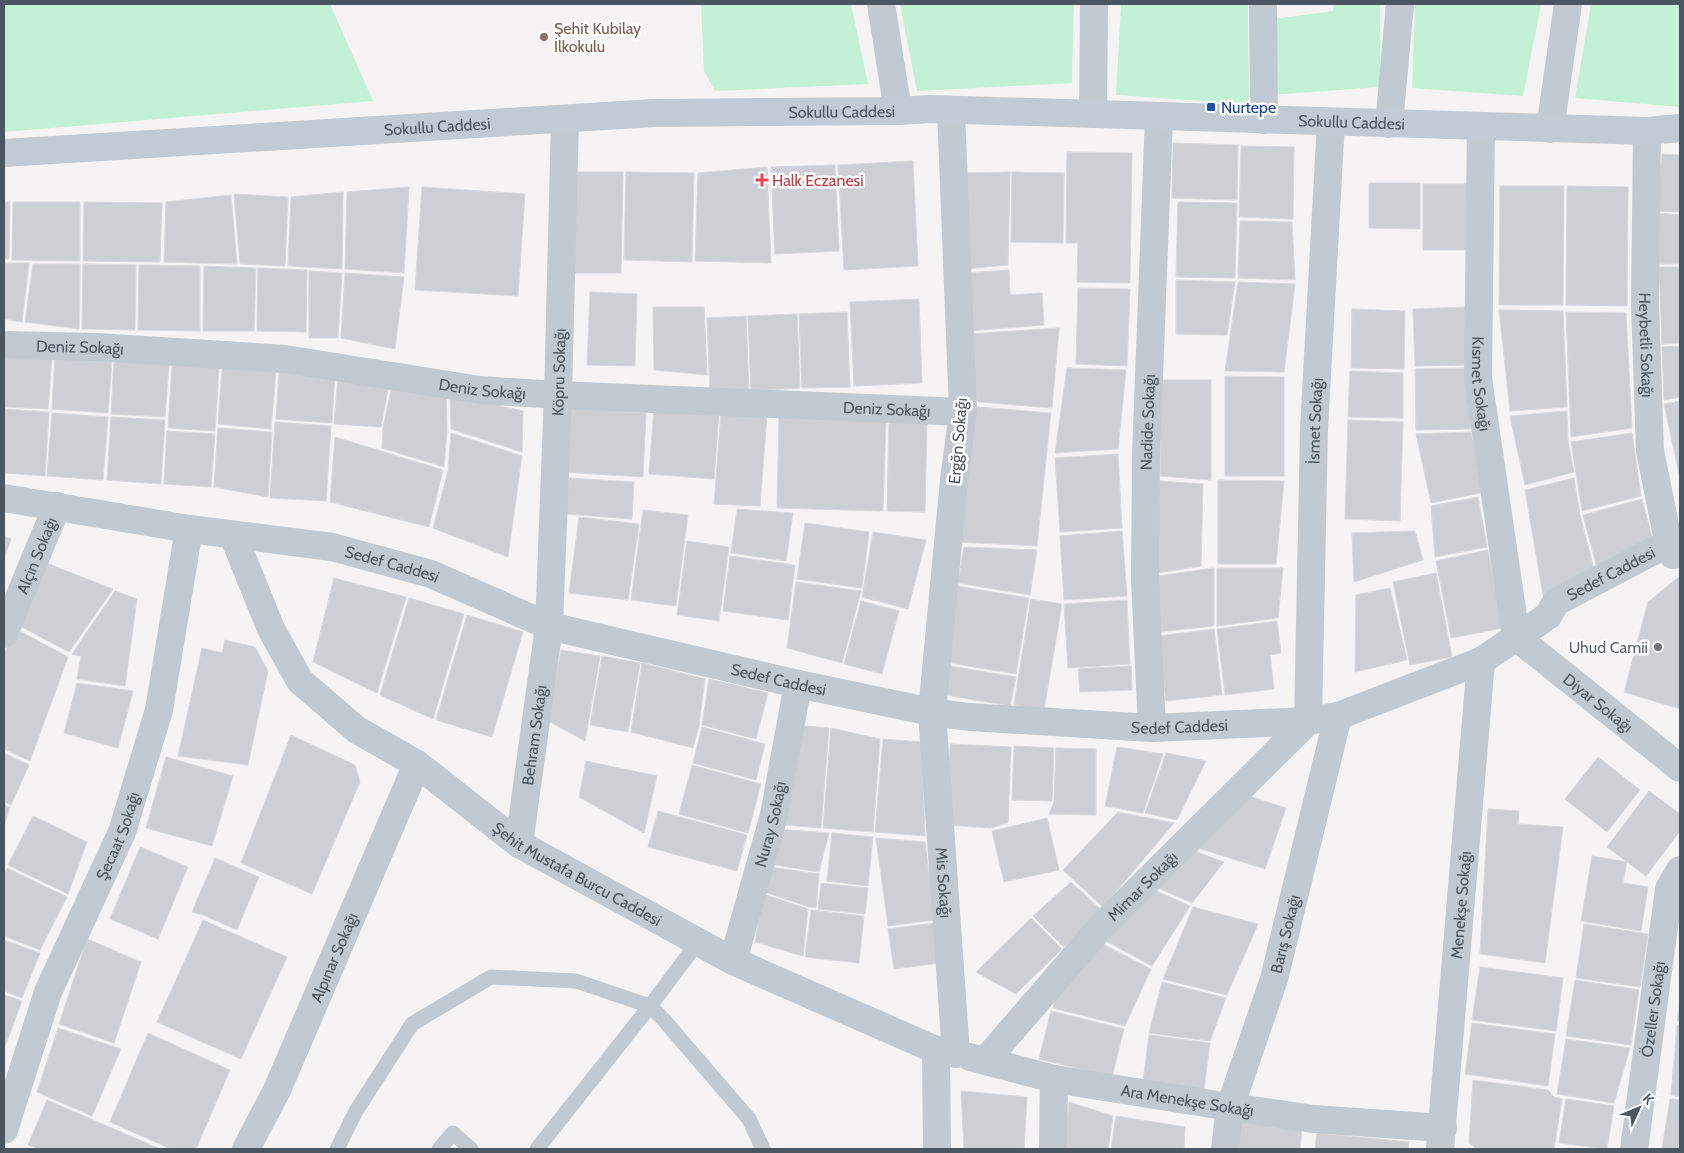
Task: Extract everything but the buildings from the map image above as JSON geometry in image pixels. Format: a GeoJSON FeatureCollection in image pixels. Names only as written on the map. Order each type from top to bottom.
{"type":"FeatureCollection","features":[{"type":"Feature","properties":{"kind":"main road","name":"Sokullu Caddesi"},"geometry":{"type":"LineString","coordinates":[[4,153],[654,113],[952,110],[1647,132],[1680,128]]}},
{"type":"Feature","properties":{"kind":"street"},"geometry":{"type":"LineString","coordinates":[[881,4],[898,112]]}},
{"type":"Feature","properties":{"kind":"street"},"geometry":{"type":"LineString","coordinates":[[1093,114],[1094,4]]}},
{"type":"Feature","properties":{"kind":"street"},"geometry":{"type":"LineString","coordinates":[[1263,4],[1264,120]]}},
{"type":"Feature","properties":{"kind":"street"},"geometry":{"type":"LineString","coordinates":[[1389,124],[1400,4]]}},
{"type":"Feature","properties":{"kind":"street"},"geometry":{"type":"LineString","coordinates":[[1550,129],[1568,4]]}},
{"type":"Feature","properties":{"kind":"street","name":"Ergğn Sokağı"},"geometry":{"type":"LineString","coordinates":[[932,712],[954,480],[963,412],[952,110]]}},
{"type":"Feature","properties":{"kind":"street","name":"Nadide Sokağı"},"geometry":{"type":"LineString","coordinates":[[1152,728],[1145,580],[1146,455],[1159,116]]}},
{"type":"Feature","properties":{"kind":"street","name":"Köpru Sokağı"},"geometry":{"type":"LineString","coordinates":[[549,626],[558,395],[565,119]]}},
{"type":"Feature","properties":{"kind":"street","name":"İsmet Sokağı"},"geometry":{"type":"LineString","coordinates":[[1308,721],[1314,429],[1331,122]]}},
{"type":"Feature","properties":{"kind":"street","name":"Kısmet Sokağı"},"geometry":{"type":"LineString","coordinates":[[1481,126],[1478,378],[1516,637]]}},
{"type":"Feature","properties":{"kind":"street","name":"Heybetli Sokağı"},"geometry":{"type":"LineString","coordinates":[[1647,132],[1645,304],[1650,451],[1675,547]]}},
{"type":"Feature","properties":{"kind":"street","name":"Deniz Sokağı"},"geometry":{"type":"LineString","coordinates":[[4,345],[97,347],[285,359],[480,390],[963,412]]}},
{"type":"Feature","properties":{"kind":"street","name":"Sedef Caddesi"},"geometry":{"type":"LineString","coordinates":[[4,498],[189,529],[332,547],[431,574],[549,626],[798,684],[932,712],[969,717],[1152,728],[1308,721],[1338,716],[1481,661],[1548,616],[1564,616],[1675,547]]}},
{"type":"Feature","properties":{"kind":"street","name":"Alçin Sokağı"},"geometry":{"type":"LineString","coordinates":[[4,634],[57,506]]}},
{"type":"Feature","properties":{"kind":"street","name":"Şecaat Sokağı"},"geometry":{"type":"LineString","coordinates":[[4,1130],[48,992],[122,832],[159,710],[189,529]]}},
{"type":"Feature","properties":{"kind":"street","name":"Şehit Mustafa Burcu Caddesi"},"geometry":{"type":"LineString","coordinates":[[233,535],[272,629],[300,681],[357,730],[416,764],[519,844],[698,942],[733,961],[946,1052]]}},
{"type":"Feature","properties":{"kind":"street","name":"Behram Sokağı"},"geometry":{"type":"LineString","coordinates":[[519,844],[549,626]]}},
{"type":"Feature","properties":{"kind":"street","name":"Diyar Sokağı"},"geometry":{"type":"LineString","coordinates":[[1516,637],[1680,768]]}},
{"type":"Feature","properties":{"kind":"street","name":"Menekşe Sokağı"},"geometry":{"type":"LineString","coordinates":[[1442,1139],[1481,661]]}},
{"type":"Feature","properties":{"kind":"street","name":"Nuray Sokağı"},"geometry":{"type":"LineString","coordinates":[[733,961],[774,815],[798,684]]}},
{"type":"Feature","properties":{"kind":"street","name":"Mis Sokağı"},"geometry":{"type":"LineString","coordinates":[[932,712],[946,1052]]}},
{"type":"Feature","properties":{"kind":"street","name":"Barış Sokağı"},"geometry":{"type":"LineString","coordinates":[[1225,1149],[1230,1107],[1274,979],[1338,716]]}},
{"type":"Feature","properties":{"kind":"street","name":"Mimar Sokağı"},"geometry":{"type":"LineString","coordinates":[[986,1060],[1099,929],[1308,721]]}},
{"type":"Feature","properties":{"kind":"street","name":"Alpınar Sokağı"},"geometry":{"type":"LineString","coordinates":[[246,1149],[277,1090],[416,764]]}},
{"type":"Feature","properties":{"kind":"street","name":"Özeller Sokağı"},"geometry":{"type":"LineString","coordinates":[[1634,1149],[1669,889],[1680,870]]}},
{"type":"Feature","properties":{"kind":"street"},"geometry":{"type":"LineString","coordinates":[[937,1149],[946,1052]]}},
{"type":"Feature","properties":{"kind":"street","name":"Ara Menekşe Sokağı"},"geometry":{"type":"LineString","coordinates":[[946,1052],[986,1060],[1054,1079],[1442,1139]]}},
{"type":"Feature","properties":{"kind":"street"},"geometry":{"type":"LineString","coordinates":[[1053,1149],[1054,1079]]}},
{"type":"Feature","properties":{"kind":"lane"},"geometry":{"type":"LineString","coordinates":[[537,1149],[698,942]]}},
{"type":"Feature","properties":{"kind":"lane"},"geometry":{"type":"LineString","coordinates":[[337,1149],[356,1111],[412,1024],[491,977],[576,981],[650,1006],[738,1106],[749,1120],[763,1149]]}},
{"type":"Feature","properties":{"kind":"lane"},"geometry":{"type":"LineString","coordinates":[[439,1149],[453,1133],[471,1149]]}},
{"type":"Feature","properties":{"kind":"green space"},"geometry":{"type":"Polygon","coordinates":[[[4,4],[330,4],[373,101],[4,132],[4,4]]]}},
{"type":"Feature","properties":{"kind":"green space"},"geometry":{"type":"Polygon","coordinates":[[[701,4],[851,4],[868,84],[715,91],[704,71],[701,4]]]}},
{"type":"Feature","properties":{"kind":"green space"},"geometry":{"type":"Polygon","coordinates":[[[900,4],[1074,4],[1072,83],[917,91],[900,4]]]}},
{"type":"Feature","properties":{"kind":"green space"},"geometry":{"type":"Polygon","coordinates":[[[1121,4],[1248,4],[1249,104],[1116,95],[1121,4]]]}},
{"type":"Feature","properties":{"kind":"green space"},"geometry":{"type":"Polygon","coordinates":[[[1334,4],[1380,4],[1380,87],[1271,95],[1274,19],[1333,11],[1334,4]]]}},
{"type":"Feature","properties":{"kind":"green space"},"geometry":{"type":"Polygon","coordinates":[[[1415,4],[1541,4],[1523,96],[1412,88],[1415,4]]]}},
{"type":"Feature","properties":{"kind":"green space"},"geometry":{"type":"Polygon","coordinates":[[[1591,4],[1680,4],[1680,107],[1575,98],[1591,4]]]}},
{"type":"Feature","properties":{"kind":"place","name":"Şehit Kubilay İlkokulu"},"geometry":{"type":"Point","coordinates":[544,37]}},
{"type":"Feature","properties":{"kind":"place","name":"Nurtepe"},"geometry":{"type":"Point","coordinates":[1211,107]}},
{"type":"Feature","properties":{"kind":"place","name":"Halk Eczanesi"},"geometry":{"type":"Point","coordinates":[762,180]}},
{"type":"Feature","properties":{"kind":"place","name":"Uhud Camii"},"geometry":{"type":"Point","coordinates":[1658,647]}}]}
